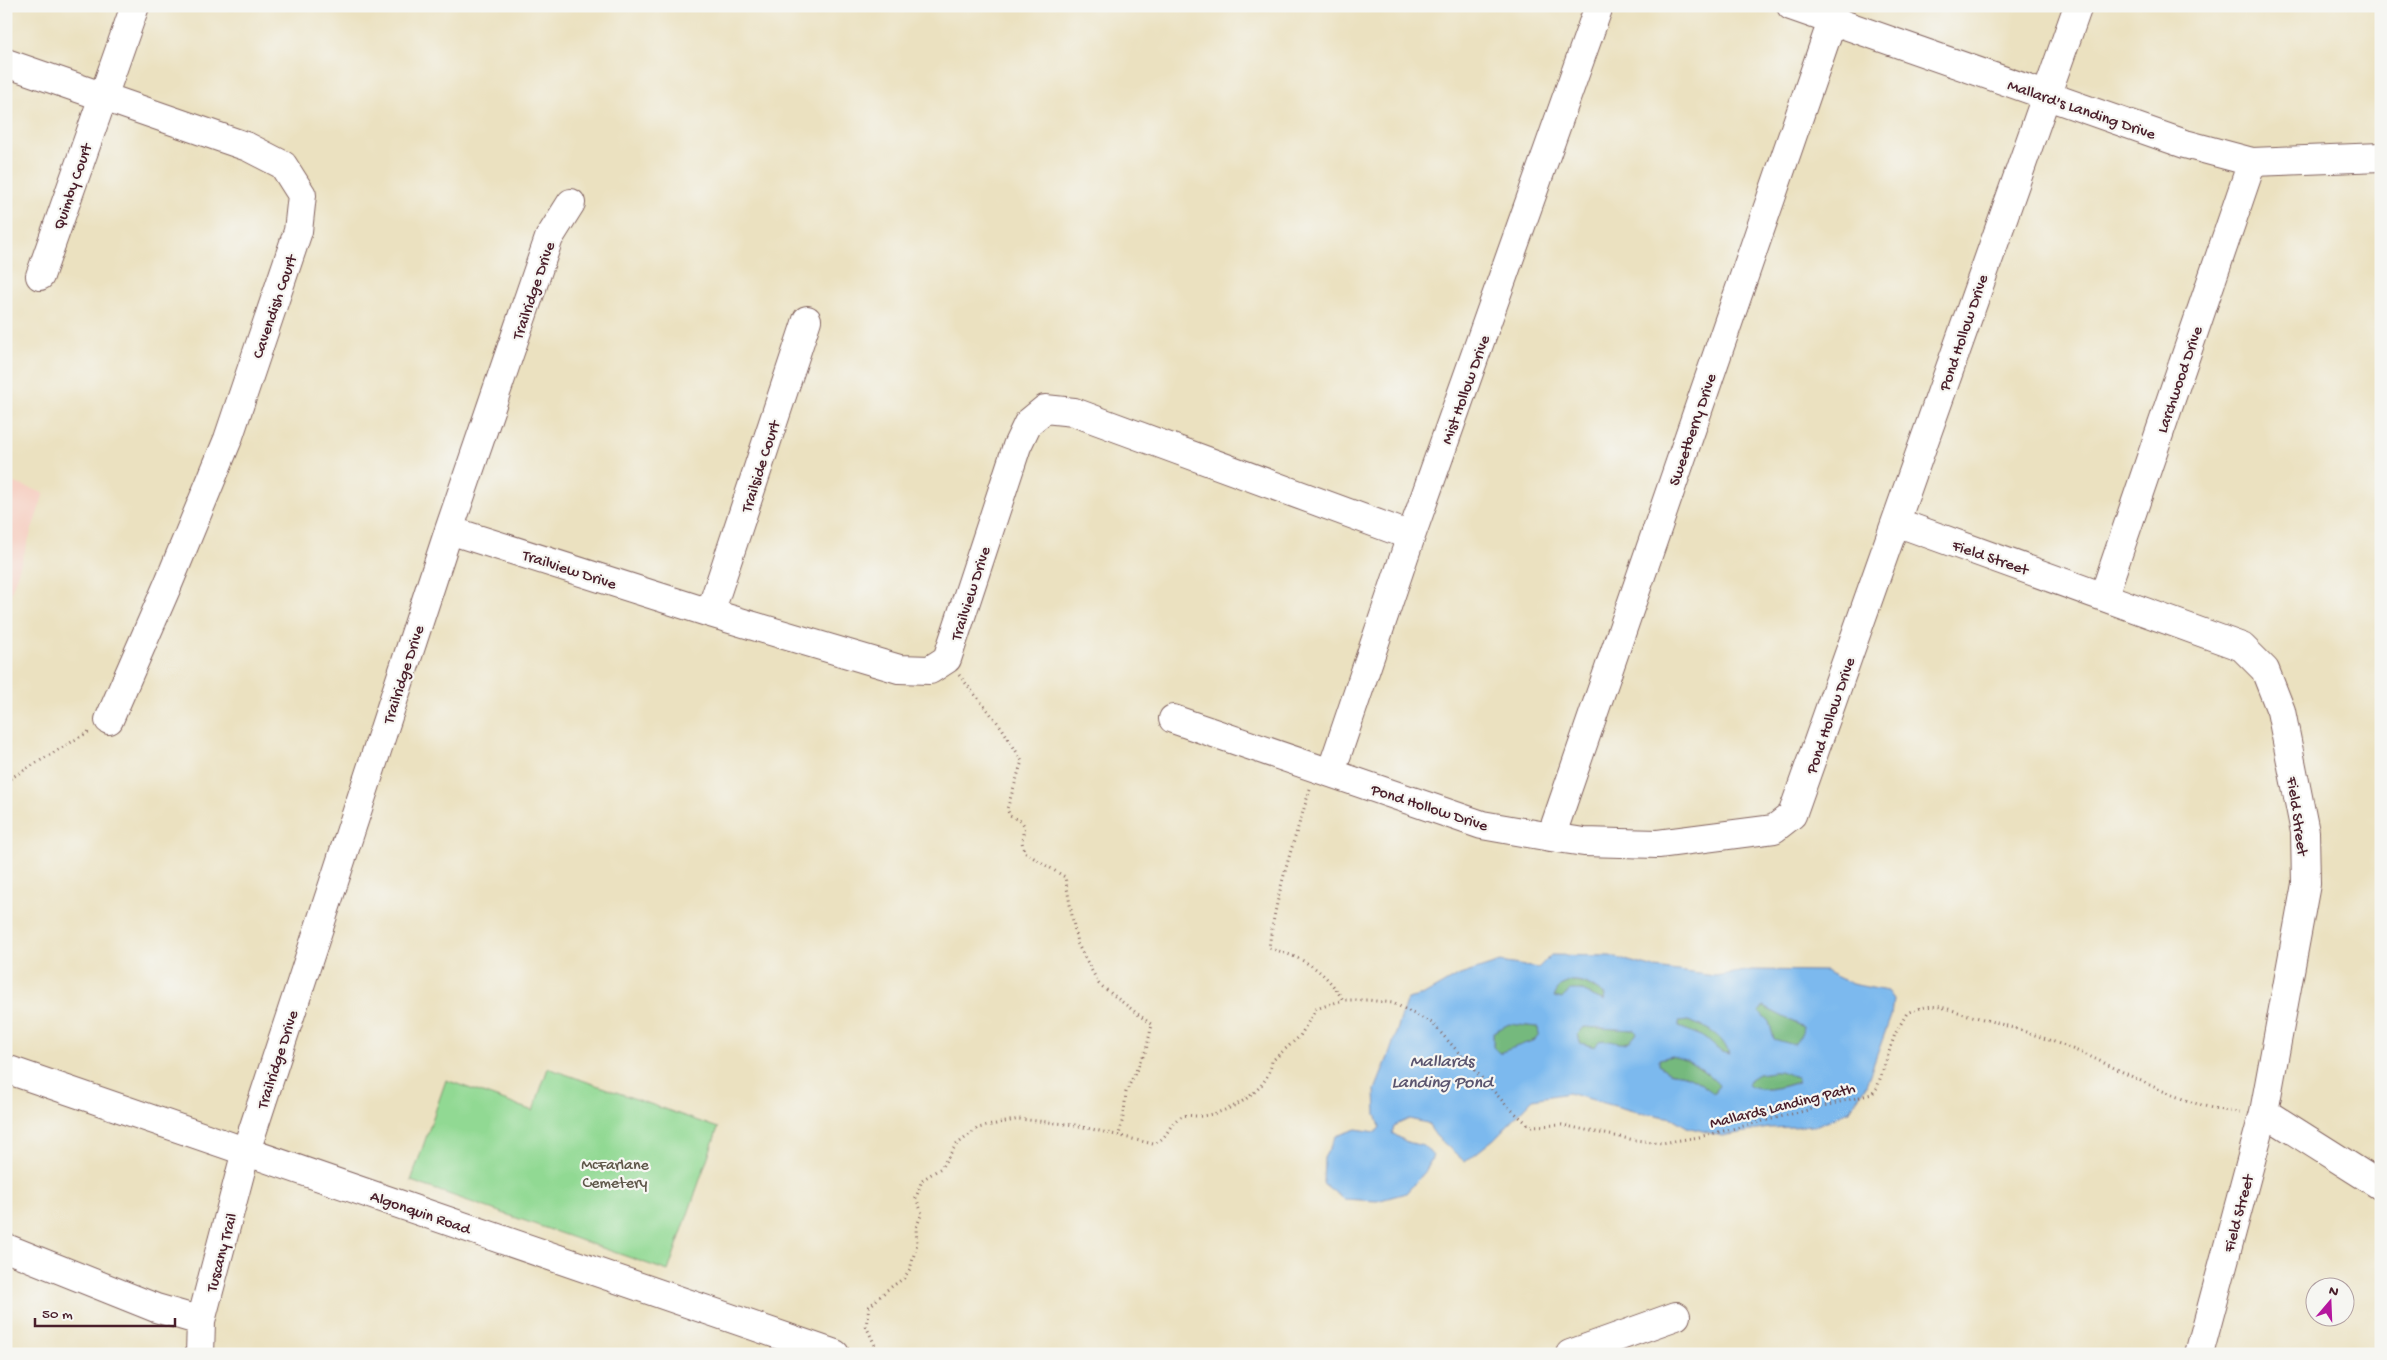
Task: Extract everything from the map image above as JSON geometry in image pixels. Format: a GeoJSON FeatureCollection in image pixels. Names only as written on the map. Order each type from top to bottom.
{"type":"FeatureCollection","features":[{"type":"Feature","properties":{"kind":"street","name":"Quimby Court"},"geometry":{"type":"LineString","coordinates":[[40,276],[134,6]]}},
{"type":"Feature","properties":{"kind":"street","name":"Mist Hollow Drive"},"geometry":{"type":"LineString","coordinates":[[1324,770],[1412,536],[1599,6]]}},
{"type":"Feature","properties":{"kind":"street","name":"Mallard's Landing Drive"},"geometry":{"type":"LineString","coordinates":[[1791,6],[2185,144],[2252,162],[2381,157]]}},
{"type":"Feature","properties":{"kind":"street","name":"Pond Hollow Drive"},"geometry":{"type":"LineString","coordinates":[[1173,719],[1482,825],[1551,838],[1584,842],[1658,844],[1774,829],[1792,815],[2078,6]]}},
{"type":"Feature","properties":{"kind":"street","name":"Sweetberry Drive"},"geometry":{"type":"LineString","coordinates":[[1551,838],[1832,21]]}},
{"type":"Feature","properties":{"kind":"street","name":"Cavendish Court"},"geometry":{"type":"LineString","coordinates":[[6,63],[248,147],[282,165],[302,195],[298,232],[228,439],[173,573],[109,720]]}},
{"type":"Feature","properties":{"kind":"street","name":"Larchwood Drive"},"geometry":{"type":"LineString","coordinates":[[2104,595],[2252,162]]}},
{"type":"Feature","properties":{"kind":"street","name":"Trailridge Drive"},"geometry":{"type":"LineString","coordinates":[[246,1151],[449,530],[549,238],[571,203]]}},
{"type":"Feature","properties":{"kind":"street","name":"Trailside Court"},"geometry":{"type":"LineString","coordinates":[[710,613],[807,320]]}},
{"type":"Feature","properties":{"kind":"street","name":"Trailview Drive"},"geometry":{"type":"LineString","coordinates":[[449,530],[710,613],[899,669],[930,670],[947,659],[1017,446],[1028,423],[1045,409],[1074,412],[1412,536]]}},
{"type":"Feature","properties":{"kind":"street","name":"Field Street"},"geometry":{"type":"LineString","coordinates":[[1896,522],[2104,595],[2242,647],[2265,670],[2281,711],[2305,832],[2306,884],[2264,1112],[2199,1354]]}},
{"type":"Feature","properties":{"kind":"street","name":"Algonquin Road"},"geometry":{"type":"LineString","coordinates":[[6,1070],[835,1354]]}},
{"type":"Feature","properties":{"kind":"street"},"geometry":{"type":"LineString","coordinates":[[2264,1112],[2381,1186]]}},
{"type":"Feature","properties":{"kind":"street","name":"Tuscany Trail"},"geometry":{"type":"LineString","coordinates":[[200,1354],[201,1321],[246,1151]]}},
{"type":"Feature","properties":{"kind":"street"},"geometry":{"type":"LineString","coordinates":[[6,1248],[156,1308],[201,1321]]}},
{"type":"Feature","properties":{"kind":"street"},"geometry":{"type":"LineString","coordinates":[[1570,1354],[1676,1316]]}},
{"type":"Feature","properties":{"kind":"path"},"geometry":{"type":"LineString","coordinates":[[947,659],[1002,728],[1022,761],[1007,809],[1010,816],[1021,821],[1024,825],[1022,842],[1024,852],[1066,876],[1077,943],[1099,984],[1152,1025],[1146,1050],[1126,1092],[1119,1135]]}},
{"type":"Feature","properties":{"kind":"path"},"geometry":{"type":"LineString","coordinates":[[6,781],[109,720]]}},
{"type":"Feature","properties":{"kind":"path"},"geometry":{"type":"LineString","coordinates":[[1324,770],[1282,877],[1269,948],[1312,964],[1331,981],[1343,1000]]}},
{"type":"Feature","properties":{"kind":"path","name":"Mallards Landing Path"},"geometry":{"type":"LineString","coordinates":[[879,1354],[866,1326],[869,1307],[887,1290],[904,1278],[910,1270],[917,1244],[916,1228],[922,1213],[916,1198],[922,1180],[941,1168],[956,1145],[978,1128],[1019,1119],[1075,1125],[1152,1144],[1162,1141],[1179,1117],[1217,1113],[1241,1102],[1259,1090],[1271,1071],[1272,1061],[1300,1036],[1316,1008],[1343,1000],[1393,1003],[1432,1023],[1507,1106],[1530,1126],[1562,1125],[1634,1140],[1662,1143],[1699,1137],[1872,1094],[1877,1088],[1895,1034],[1907,1013],[1933,1004],[2028,1033],[2090,1057],[2146,1083],[2196,1103],[2237,1111],[2264,1112]]}},
{"type":"Feature","properties":{"kind":"shaded area"},"geometry":{"type":"Polygon","coordinates":[[[6,480],[44,493],[6,608],[6,480]]]}},
{"type":"Feature","properties":{"kind":"green space"},"geometry":{"type":"Polygon","coordinates":[[[1571,981],[1585,983],[1597,989],[1605,995],[1604,1001],[1580,990],[1562,999],[1554,997],[1560,986],[1571,981]]]}},
{"type":"Feature","properties":{"kind":"green space"},"geometry":{"type":"Polygon","coordinates":[[[1764,1007],[1803,1027],[1803,1033],[1794,1046],[1774,1039],[1769,1022],[1759,1011],[1764,1007]]]}},
{"type":"Feature","properties":{"kind":"green space"},"geometry":{"type":"Polygon","coordinates":[[[1688,1021],[1701,1026],[1718,1037],[1729,1054],[1721,1052],[1704,1037],[1679,1027],[1679,1022],[1688,1021]]]}},
{"type":"Feature","properties":{"kind":"green space"},"geometry":{"type":"Polygon","coordinates":[[[1509,1024],[1538,1027],[1539,1035],[1535,1040],[1499,1053],[1493,1047],[1493,1032],[1509,1024]]]}},
{"type":"Feature","properties":{"kind":"green space"},"geometry":{"type":"Polygon","coordinates":[[[1584,1027],[1635,1030],[1637,1033],[1630,1041],[1618,1043],[1603,1040],[1595,1047],[1580,1043],[1578,1034],[1584,1027]]]}},
{"type":"Feature","properties":{"kind":"green space"},"geometry":{"type":"Polygon","coordinates":[[[1672,1056],[1692,1064],[1714,1080],[1719,1085],[1714,1095],[1692,1078],[1673,1073],[1659,1065],[1659,1059],[1672,1056]]]}},
{"type":"Feature","properties":{"kind":"green space","name":"McFarlane Cemetery"},"geometry":{"type":"Polygon","coordinates":[[[548,1068],[718,1128],[668,1271],[411,1181],[446,1080],[533,1111],[548,1068]]]}},
{"type":"Feature","properties":{"kind":"green space"},"geometry":{"type":"Polygon","coordinates":[[[1780,1071],[1797,1077],[1798,1082],[1765,1089],[1753,1088],[1747,1085],[1750,1079],[1758,1074],[1780,1071]]]}},
{"type":"Feature","properties":{"kind":"water","name":"Mallards Landing Pond"},"geometry":{"type":"Polygon","coordinates":[[[1551,955],[1610,956],[1655,968],[1715,976],[1752,970],[1825,971],[1852,984],[1887,991],[1893,999],[1891,1016],[1866,1085],[1850,1111],[1815,1126],[1769,1128],[1722,1136],[1687,1127],[1672,1118],[1633,1111],[1568,1093],[1533,1099],[1494,1139],[1465,1162],[1436,1136],[1427,1123],[1409,1119],[1394,1126],[1392,1133],[1407,1142],[1424,1146],[1433,1156],[1425,1172],[1406,1193],[1377,1201],[1343,1199],[1323,1183],[1324,1158],[1336,1136],[1356,1129],[1376,1132],[1380,1127],[1376,1114],[1375,1090],[1390,1052],[1407,999],[1424,995],[1457,976],[1500,962],[1538,968],[1551,955]],[[1571,981],[1560,986],[1554,997],[1562,999],[1570,990],[1580,990],[1604,1001],[1605,995],[1585,983],[1571,981]],[[1764,1007],[1759,1011],[1769,1022],[1774,1039],[1794,1045],[1802,1033],[1803,1027],[1764,1007]],[[1688,1021],[1679,1022],[1679,1027],[1704,1037],[1721,1052],[1729,1054],[1723,1042],[1707,1029],[1688,1021]],[[1509,1024],[1493,1032],[1493,1047],[1499,1053],[1535,1040],[1539,1035],[1538,1027],[1509,1024]],[[1584,1027],[1578,1034],[1580,1043],[1595,1047],[1599,1041],[1624,1043],[1633,1039],[1637,1033],[1634,1030],[1584,1027]],[[1672,1056],[1659,1059],[1659,1065],[1668,1072],[1692,1078],[1715,1094],[1719,1085],[1698,1067],[1679,1058],[1672,1056]],[[1780,1071],[1758,1074],[1750,1079],[1748,1085],[1759,1089],[1772,1089],[1798,1082],[1797,1077],[1780,1071]]]}}]}
